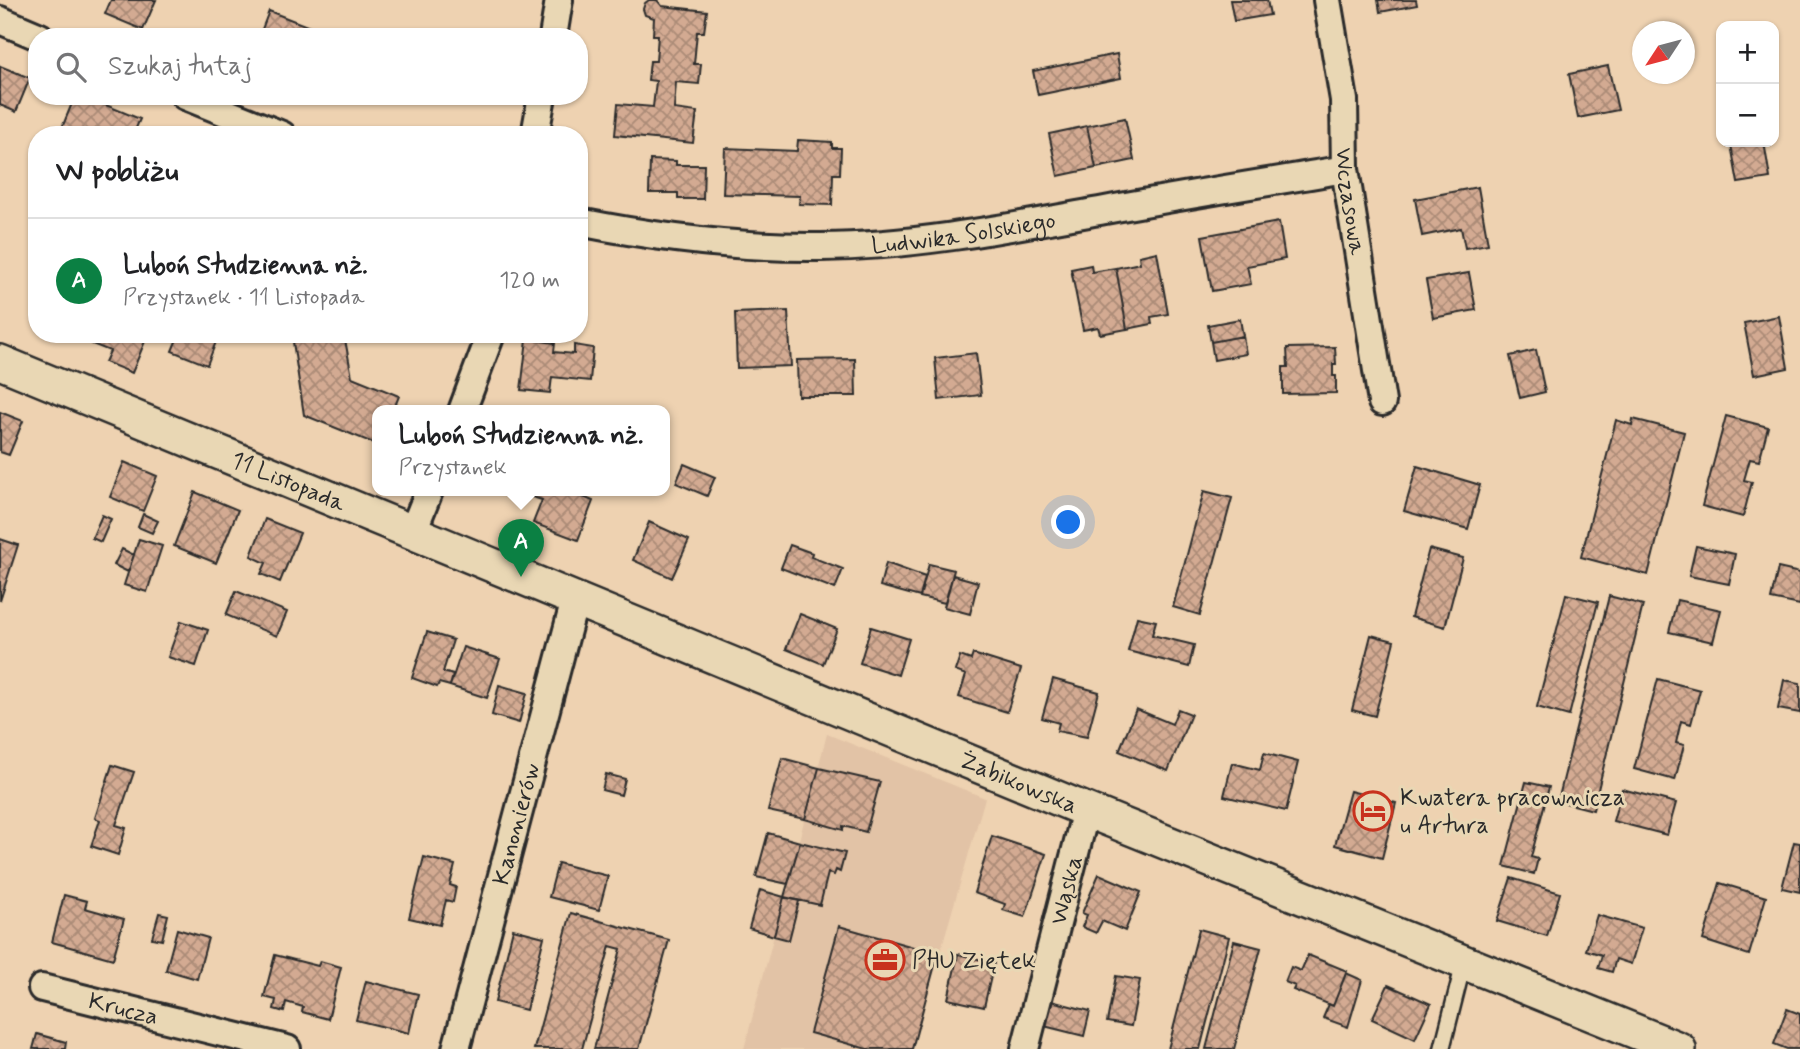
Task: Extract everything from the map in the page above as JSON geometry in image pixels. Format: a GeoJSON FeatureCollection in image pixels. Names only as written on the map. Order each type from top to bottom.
{"type":"FeatureCollection","features":[{"type":"Feature","properties":{"kind":"street"},"geometry":{"type":"LineString","coordinates":[[554,28],[559,0]]}},
{"type":"Feature","properties":{"kind":"street","name":"Wczasowa"},"geometry":{"type":"LineString","coordinates":[[1326,0],[1344,100],[1345,169],[1382,402]]}},
{"type":"Feature","properties":{"kind":"street"},"geometry":{"type":"LineString","coordinates":[[0,20],[28,32]]}},
{"type":"Feature","properties":{"kind":"street"},"geometry":{"type":"LineString","coordinates":[[207,105],[260,126]]}},
{"type":"Feature","properties":{"kind":"street"},"geometry":{"type":"LineString","coordinates":[[537,126],[540,105]]}},
{"type":"Feature","properties":{"kind":"street","name":"Ludwika Solskiego"},"geometry":{"type":"LineString","coordinates":[[588,224],[674,238],[749,245],[822,247],[884,244],[997,230],[1345,169]]}},
{"type":"Feature","properties":{"kind":"street"},"geometry":{"type":"LineString","coordinates":[[464,405],[488,343]]}},
{"type":"Feature","properties":{"kind":"street","name":"11 Listopada"},"geometry":{"type":"LineString","coordinates":[[0,362],[575,600]]}},
{"type":"Feature","properties":{"kind":"street"},"geometry":{"type":"LineString","coordinates":[[413,531],[427,496]]}},
{"type":"Feature","properties":{"kind":"street","name":"Żabikowska"},"geometry":{"type":"LineString","coordinates":[[575,600],[1679,1049]]}},
{"type":"Feature","properties":{"kind":"street","name":"Kanonierów"},"geometry":{"type":"LineString","coordinates":[[456,1049],[575,600]]}},
{"type":"Feature","properties":{"kind":"street","name":"Wąska"},"geometry":{"type":"LineString","coordinates":[[1025,1049],[1086,810]]}},
{"type":"Feature","properties":{"kind":"street","name":"Krucza"},"geometry":{"type":"LineString","coordinates":[[42,988],[287,1049]]}},
{"type":"Feature","properties":{"kind":"lane"},"geometry":{"type":"LineString","coordinates":[[1442,1049],[1464,962]]}},
{"type":"Feature","properties":{"kind":"shaded area","name":"PHU Ziętek"},"geometry":{"type":"Polygon","coordinates":[[[827,734],[985,798],[912,1049],[744,1049],[827,734]]]}},
{"type":"Feature","properties":{"kind":"building"},"geometry":{"type":"Polygon","coordinates":[[[111,0],[156,0],[144,28],[105,14],[111,0]]]}},
{"type":"Feature","properties":{"kind":"building"},"geometry":{"type":"Polygon","coordinates":[[[649,0],[657,0],[662,6],[707,11],[704,32],[697,32],[694,64],[701,64],[699,84],[676,82],[674,109],[697,112],[693,143],[615,135],[618,104],[653,107],[656,81],[648,80],[650,61],[656,61],[658,35],[653,35],[654,18],[645,15],[643,9],[649,0]]]}},
{"type":"Feature","properties":{"kind":"building"},"geometry":{"type":"Polygon","coordinates":[[[1230,0],[1267,0],[1270,15],[1234,21],[1230,0]]]}},
{"type":"Feature","properties":{"kind":"building"},"geometry":{"type":"Polygon","coordinates":[[[1378,0],[1416,0],[1417,5],[1380,12],[1378,0]]]}},
{"type":"Feature","properties":{"kind":"building"},"geometry":{"type":"Polygon","coordinates":[[[269,11],[313,28],[262,28],[269,11]]]}},
{"type":"Feature","properties":{"kind":"building"},"geometry":{"type":"Polygon","coordinates":[[[1117,54],[1121,78],[1038,95],[1033,71],[1117,54]]]}},
{"type":"Feature","properties":{"kind":"building"},"geometry":{"type":"Polygon","coordinates":[[[0,66],[28,77],[16,112],[0,105],[0,66]]]}},
{"type":"Feature","properties":{"kind":"building"},"geometry":{"type":"Polygon","coordinates":[[[1608,66],[1618,110],[1578,118],[1569,74],[1608,66]]]}},
{"type":"Feature","properties":{"kind":"building"},"geometry":{"type":"Polygon","coordinates":[[[71,105],[106,105],[140,119],[137,126],[63,126],[71,105]]]}},
{"type":"Feature","properties":{"kind":"building"},"geometry":{"type":"Polygon","coordinates":[[[1125,118],[1134,160],[1096,168],[1087,126],[1125,118]]]}},
{"type":"Feature","properties":{"kind":"building"},"geometry":{"type":"Polygon","coordinates":[[[1087,126],[1096,168],[1058,176],[1049,134],[1087,126]]]}},
{"type":"Feature","properties":{"kind":"building"},"geometry":{"type":"Polygon","coordinates":[[[798,140],[832,142],[832,148],[841,148],[840,174],[833,174],[832,205],[799,204],[800,196],[723,194],[725,148],[797,151],[798,140]]]}},
{"type":"Feature","properties":{"kind":"building"},"geometry":{"type":"Polygon","coordinates":[[[1731,147],[1765,147],[1770,178],[1738,183],[1731,147]]]}},
{"type":"Feature","properties":{"kind":"building"},"geometry":{"type":"Polygon","coordinates":[[[650,160],[676,161],[676,165],[704,165],[703,199],[678,199],[678,193],[649,193],[650,160]]]}},
{"type":"Feature","properties":{"kind":"building"},"geometry":{"type":"Polygon","coordinates":[[[1478,187],[1488,244],[1465,248],[1461,228],[1422,236],[1415,199],[1478,187]]]}},
{"type":"Feature","properties":{"kind":"building"},"geometry":{"type":"Polygon","coordinates":[[[1279,222],[1285,259],[1247,266],[1251,284],[1212,291],[1202,236],[1279,222]]]}},
{"type":"Feature","properties":{"kind":"building"},"geometry":{"type":"Polygon","coordinates":[[[1157,252],[1168,314],[1151,317],[1152,324],[1127,329],[1116,268],[1140,263],[1139,256],[1157,252]]]}},
{"type":"Feature","properties":{"kind":"building"},"geometry":{"type":"Polygon","coordinates":[[[1091,265],[1092,272],[1116,268],[1127,329],[1100,334],[1098,327],[1083,330],[1071,269],[1091,265]]]}},
{"type":"Feature","properties":{"kind":"building"},"geometry":{"type":"Polygon","coordinates":[[[1469,273],[1476,310],[1433,318],[1426,280],[1469,273]]]}},
{"type":"Feature","properties":{"kind":"building"},"geometry":{"type":"Polygon","coordinates":[[[788,311],[791,366],[737,368],[735,313],[788,311]]]}},
{"type":"Feature","properties":{"kind":"building"},"geometry":{"type":"Polygon","coordinates":[[[1779,316],[1788,368],[1754,375],[1744,323],[1779,316]]]}},
{"type":"Feature","properties":{"kind":"building"},"geometry":{"type":"Polygon","coordinates":[[[1240,319],[1243,336],[1211,342],[1208,325],[1240,319]]]}},
{"type":"Feature","properties":{"kind":"building"},"geometry":{"type":"Polygon","coordinates":[[[1243,336],[1246,354],[1214,360],[1211,342],[1243,336]]]}},
{"type":"Feature","properties":{"kind":"building"},"geometry":{"type":"Polygon","coordinates":[[[144,343],[132,373],[105,362],[110,351],[92,344],[144,343]]]}},
{"type":"Feature","properties":{"kind":"building"},"geometry":{"type":"Polygon","coordinates":[[[175,343],[216,343],[207,365],[172,351],[175,343]]]}},
{"type":"Feature","properties":{"kind":"building"},"geometry":{"type":"Polygon","coordinates":[[[293,343],[346,343],[352,377],[399,396],[395,405],[372,405],[372,443],[304,415],[293,343]]]}},
{"type":"Feature","properties":{"kind":"building"},"geometry":{"type":"Polygon","coordinates":[[[527,343],[555,343],[554,352],[574,354],[574,345],[593,348],[590,381],[552,377],[550,393],[521,390],[527,343]]]}},
{"type":"Feature","properties":{"kind":"building"},"geometry":{"type":"Polygon","coordinates":[[[1335,347],[1336,364],[1333,364],[1333,376],[1336,376],[1336,393],[1283,394],[1283,367],[1288,367],[1287,348],[1335,347]]]}},
{"type":"Feature","properties":{"kind":"building"},"geometry":{"type":"Polygon","coordinates":[[[1536,350],[1545,392],[1520,398],[1510,356],[1536,350]]]}},
{"type":"Feature","properties":{"kind":"building"},"geometry":{"type":"Polygon","coordinates":[[[976,353],[981,395],[939,400],[935,358],[976,353]]]}},
{"type":"Feature","properties":{"kind":"building"},"geometry":{"type":"Polygon","coordinates":[[[855,359],[856,396],[798,396],[797,360],[855,359]]]}},
{"type":"Feature","properties":{"kind":"building"},"geometry":{"type":"Polygon","coordinates":[[[0,412],[23,421],[9,455],[0,452],[0,412]]]}},
{"type":"Feature","properties":{"kind":"building"},"geometry":{"type":"Polygon","coordinates":[[[1726,416],[1768,427],[1759,461],[1750,459],[1744,480],[1752,482],[1743,517],[1702,506],[1726,416]]]}},
{"type":"Feature","properties":{"kind":"building"},"geometry":{"type":"Polygon","coordinates":[[[1633,419],[1684,432],[1648,575],[1581,557],[1616,420],[1632,425],[1633,419]]]}},
{"type":"Feature","properties":{"kind":"building"},"geometry":{"type":"Polygon","coordinates":[[[124,462],[157,476],[143,511],[110,497],[124,462]]]}},
{"type":"Feature","properties":{"kind":"building"},"geometry":{"type":"Polygon","coordinates":[[[684,464],[715,477],[707,496],[676,483],[684,464]]]}},
{"type":"Feature","properties":{"kind":"building"},"geometry":{"type":"Polygon","coordinates":[[[1417,466],[1480,485],[1468,529],[1404,511],[1417,466]]]}},
{"type":"Feature","properties":{"kind":"building"},"geometry":{"type":"Polygon","coordinates":[[[1204,491],[1232,498],[1200,615],[1173,607],[1204,491]]]}},
{"type":"Feature","properties":{"kind":"building"},"geometry":{"type":"Polygon","coordinates":[[[195,492],[238,510],[216,563],[174,546],[195,492]]]}},
{"type":"Feature","properties":{"kind":"building"},"geometry":{"type":"Polygon","coordinates":[[[529,496],[581,496],[593,501],[578,540],[533,523],[542,500],[529,496]]]}},
{"type":"Feature","properties":{"kind":"building"},"geometry":{"type":"Polygon","coordinates":[[[143,514],[158,521],[152,533],[138,527],[143,514]]]}},
{"type":"Feature","properties":{"kind":"building"},"geometry":{"type":"Polygon","coordinates":[[[102,515],[111,519],[101,542],[92,538],[102,515]]]}},
{"type":"Feature","properties":{"kind":"building"},"geometry":{"type":"Polygon","coordinates":[[[265,519],[300,533],[280,582],[261,574],[266,563],[251,556],[265,519]]]}},
{"type":"Feature","properties":{"kind":"building"},"geometry":{"type":"Polygon","coordinates":[[[649,522],[689,540],[672,578],[633,560],[649,522]]]}},
{"type":"Feature","properties":{"kind":"building"},"geometry":{"type":"Polygon","coordinates":[[[0,539],[18,545],[0,601],[0,539]]]}},
{"type":"Feature","properties":{"kind":"building"},"geometry":{"type":"Polygon","coordinates":[[[139,539],[162,546],[147,592],[124,585],[139,539]]]}},
{"type":"Feature","properties":{"kind":"building"},"geometry":{"type":"Polygon","coordinates":[[[790,545],[812,553],[811,557],[843,569],[835,589],[781,568],[790,545]]]}},
{"type":"Feature","properties":{"kind":"building"},"geometry":{"type":"Polygon","coordinates":[[[1696,546],[1735,554],[1729,584],[1689,576],[1696,546]]]}},
{"type":"Feature","properties":{"kind":"building"},"geometry":{"type":"Polygon","coordinates":[[[122,549],[134,555],[128,572],[114,565],[122,549]]]}},
{"type":"Feature","properties":{"kind":"building"},"geometry":{"type":"Polygon","coordinates":[[[1429,549],[1463,558],[1445,627],[1411,617],[1429,549]]]}},
{"type":"Feature","properties":{"kind":"building"},"geometry":{"type":"Polygon","coordinates":[[[886,563],[925,577],[920,597],[880,586],[886,563]]]}},
{"type":"Feature","properties":{"kind":"building"},"geometry":{"type":"Polygon","coordinates":[[[929,564],[954,570],[945,603],[920,597],[929,564]]]}},
{"type":"Feature","properties":{"kind":"building"},"geometry":{"type":"Polygon","coordinates":[[[1778,568],[1800,573],[1800,605],[1771,599],[1778,568]]]}},
{"type":"Feature","properties":{"kind":"building"},"geometry":{"type":"Polygon","coordinates":[[[953,575],[978,582],[970,614],[944,607],[953,575]]]}},
{"type":"Feature","properties":{"kind":"building"},"geometry":{"type":"Polygon","coordinates":[[[236,591],[287,612],[277,636],[226,615],[236,591]]]}},
{"type":"Feature","properties":{"kind":"building"},"geometry":{"type":"Polygon","coordinates":[[[1566,594],[1598,602],[1569,716],[1537,707],[1566,594]]]}},
{"type":"Feature","properties":{"kind":"building"},"geometry":{"type":"Polygon","coordinates":[[[1609,596],[1643,605],[1593,810],[1558,801],[1609,596]]]}},
{"type":"Feature","properties":{"kind":"building"},"geometry":{"type":"Polygon","coordinates":[[[1677,600],[1721,610],[1713,642],[1669,632],[1677,600]]]}},
{"type":"Feature","properties":{"kind":"building"},"geometry":{"type":"Polygon","coordinates":[[[800,614],[837,629],[823,664],[786,649],[800,614]]]}},
{"type":"Feature","properties":{"kind":"building"},"geometry":{"type":"Polygon","coordinates":[[[1137,617],[1156,621],[1152,635],[1194,645],[1189,667],[1128,651],[1137,617]]]}},
{"type":"Feature","properties":{"kind":"building"},"geometry":{"type":"Polygon","coordinates":[[[181,621],[208,630],[196,666],[168,657],[181,621]]]}},
{"type":"Feature","properties":{"kind":"building"},"geometry":{"type":"Polygon","coordinates":[[[871,627],[909,639],[898,675],[860,663],[871,627]]]}},
{"type":"Feature","properties":{"kind":"building"},"geometry":{"type":"Polygon","coordinates":[[[427,632],[453,640],[443,672],[453,675],[450,686],[439,683],[437,687],[412,678],[427,632]]]}},
{"type":"Feature","properties":{"kind":"building"},"geometry":{"type":"Polygon","coordinates":[[[1371,635],[1394,641],[1375,716],[1352,710],[1371,635]]]}},
{"type":"Feature","properties":{"kind":"building"},"geometry":{"type":"Polygon","coordinates":[[[463,647],[500,659],[487,698],[450,686],[463,647]]]}},
{"type":"Feature","properties":{"kind":"building"},"geometry":{"type":"Polygon","coordinates":[[[973,654],[1021,669],[1007,712],[959,697],[966,675],[955,671],[960,656],[971,660],[973,654]]]}},
{"type":"Feature","properties":{"kind":"building"},"geometry":{"type":"Polygon","coordinates":[[[1053,679],[1099,692],[1087,737],[1057,731],[1059,723],[1042,718],[1053,679]]]}},
{"type":"Feature","properties":{"kind":"building"},"geometry":{"type":"Polygon","coordinates":[[[1658,679],[1700,690],[1691,724],[1681,721],[1676,743],[1684,745],[1675,780],[1634,769],[1658,679]]]}},
{"type":"Feature","properties":{"kind":"building"},"geometry":{"type":"Polygon","coordinates":[[[1784,680],[1800,683],[1800,713],[1778,709],[1784,680]]]}},
{"type":"Feature","properties":{"kind":"building"},"geometry":{"type":"Polygon","coordinates":[[[499,685],[527,693],[519,723],[492,715],[499,685]]]}},
{"type":"Feature","properties":{"kind":"building"},"geometry":{"type":"Polygon","coordinates":[[[1136,709],[1172,724],[1178,709],[1191,714],[1168,771],[1119,751],[1136,709]]]}},
{"type":"Feature","properties":{"kind":"building"},"geometry":{"type":"Polygon","coordinates":[[[1264,753],[1298,762],[1286,811],[1224,796],[1232,763],[1260,770],[1264,753]]]}},
{"type":"Feature","properties":{"kind":"building"},"geometry":{"type":"Polygon","coordinates":[[[782,758],[819,768],[805,819],[768,811],[782,758]]]}},
{"type":"Feature","properties":{"kind":"building"},"geometry":{"type":"Polygon","coordinates":[[[112,765],[134,772],[116,825],[126,828],[118,855],[91,846],[100,820],[95,818],[112,765]]]}},
{"type":"Feature","properties":{"kind":"building"},"geometry":{"type":"Polygon","coordinates":[[[819,768],[880,782],[866,832],[843,826],[843,830],[805,819],[819,768]]]}},
{"type":"Feature","properties":{"kind":"building"},"geometry":{"type":"Polygon","coordinates":[[[606,774],[625,779],[621,795],[602,790],[606,774]]]}},
{"type":"Feature","properties":{"kind":"building"},"geometry":{"type":"Polygon","coordinates":[[[1526,782],[1549,787],[1531,857],[1538,859],[1534,874],[1504,866],[1526,782]]]}},
{"type":"Feature","properties":{"kind":"building"},"geometry":{"type":"Polygon","coordinates":[[[1622,789],[1676,803],[1667,835],[1613,821],[1622,789]]]}},
{"type":"Feature","properties":{"kind":"building"},"geometry":{"type":"Polygon","coordinates":[[[1350,791],[1396,803],[1382,858],[1335,845],[1350,791]]]}},
{"type":"Feature","properties":{"kind":"building"},"geometry":{"type":"Polygon","coordinates":[[[768,833],[800,842],[788,884],[756,877],[768,833]]]}},
{"type":"Feature","properties":{"kind":"building"},"geometry":{"type":"Polygon","coordinates":[[[992,836],[1046,854],[1025,917],[1003,910],[1005,904],[974,893],[992,836]]]}},
{"type":"Feature","properties":{"kind":"building"},"geometry":{"type":"Polygon","coordinates":[[[800,842],[845,853],[840,872],[836,870],[834,875],[828,873],[820,905],[784,897],[800,842]]]}},
{"type":"Feature","properties":{"kind":"building"},"geometry":{"type":"Polygon","coordinates":[[[1794,842],[1800,843],[1800,892],[1782,888],[1794,842]]]}},
{"type":"Feature","properties":{"kind":"building"},"geometry":{"type":"Polygon","coordinates":[[[424,857],[455,865],[450,885],[456,887],[453,902],[446,900],[440,925],[409,918],[424,857]]]}},
{"type":"Feature","properties":{"kind":"building"},"geometry":{"type":"Polygon","coordinates":[[[558,863],[608,876],[599,910],[549,897],[558,863]]]}},
{"type":"Feature","properties":{"kind":"building"},"geometry":{"type":"Polygon","coordinates":[[[1099,874],[1141,892],[1125,931],[1102,921],[1096,933],[1082,927],[1087,915],[1082,913],[1099,874]]]}},
{"type":"Feature","properties":{"kind":"building"},"geometry":{"type":"Polygon","coordinates":[[[1511,878],[1560,893],[1547,936],[1497,921],[1511,878]]]}},
{"type":"Feature","properties":{"kind":"building"},"geometry":{"type":"Polygon","coordinates":[[[1720,883],[1766,897],[1749,955],[1703,940],[1720,883]]]}},
{"type":"Feature","properties":{"kind":"building"},"geometry":{"type":"Polygon","coordinates":[[[760,890],[784,897],[774,936],[749,928],[760,890]]]}},
{"type":"Feature","properties":{"kind":"building"},"geometry":{"type":"Polygon","coordinates":[[[64,895],[87,901],[85,908],[124,919],[113,959],[52,942],[64,895]]]}},
{"type":"Feature","properties":{"kind":"building"},"geometry":{"type":"Polygon","coordinates":[[[784,897],[799,901],[789,940],[774,936],[784,897]]]}},
{"type":"Feature","properties":{"kind":"building"},"geometry":{"type":"Polygon","coordinates":[[[159,913],[168,915],[162,940],[152,938],[159,913]]]}},
{"type":"Feature","properties":{"kind":"building"},"geometry":{"type":"Polygon","coordinates":[[[571,913],[669,940],[639,1049],[594,1049],[621,949],[610,946],[582,1049],[534,1049],[571,913]]]}},
{"type":"Feature","properties":{"kind":"building"},"geometry":{"type":"Polygon","coordinates":[[[1597,915],[1642,928],[1631,964],[1616,959],[1612,972],[1598,968],[1602,955],[1586,950],[1597,915]]]}},
{"type":"Feature","properties":{"kind":"building"},"geometry":{"type":"Polygon","coordinates":[[[839,926],[938,954],[912,1049],[867,1049],[810,1033],[839,926]]]}},
{"type":"Feature","properties":{"kind":"building"},"geometry":{"type":"Polygon","coordinates":[[[177,929],[208,938],[197,979],[166,970],[177,929]]]}},
{"type":"Feature","properties":{"kind":"building"},"geometry":{"type":"Polygon","coordinates":[[[513,929],[544,937],[526,1010],[495,1002],[513,929]]]}},
{"type":"Feature","properties":{"kind":"building"},"geometry":{"type":"Polygon","coordinates":[[[1199,929],[1229,937],[1200,1049],[1168,1049],[1199,929]]]}},
{"type":"Feature","properties":{"kind":"building"},"geometry":{"type":"Polygon","coordinates":[[[1234,941],[1261,948],[1234,1049],[1206,1049],[1234,941]]]}},
{"type":"Feature","properties":{"kind":"building"},"geometry":{"type":"Polygon","coordinates":[[[958,954],[994,963],[984,1007],[948,999],[958,954]]]}},
{"type":"Feature","properties":{"kind":"building"},"geometry":{"type":"Polygon","coordinates":[[[275,955],[318,966],[320,961],[341,967],[328,1019],[302,1012],[303,1007],[286,1002],[284,1012],[274,1009],[276,1000],[264,997],[275,955]]]}},
{"type":"Feature","properties":{"kind":"building"},"geometry":{"type":"Polygon","coordinates":[[[1308,955],[1347,971],[1333,1006],[1293,990],[1295,986],[1285,982],[1291,967],[1301,971],[1308,955]]]}},
{"type":"Feature","properties":{"kind":"building"},"geometry":{"type":"Polygon","coordinates":[[[1346,973],[1362,980],[1348,1027],[1323,1018],[1329,1004],[1333,1006],[1346,973]]]}},
{"type":"Feature","properties":{"kind":"building"},"geometry":{"type":"Polygon","coordinates":[[[1116,976],[1140,980],[1131,1026],[1107,1022],[1116,976]]]}},
{"type":"Feature","properties":{"kind":"building"},"geometry":{"type":"Polygon","coordinates":[[[366,981],[418,994],[409,1033],[356,1020],[366,981]]]}},
{"type":"Feature","properties":{"kind":"building"},"geometry":{"type":"Polygon","coordinates":[[[1388,985],[1431,1004],[1415,1039],[1372,1019],[1388,985]]]}},
{"type":"Feature","properties":{"kind":"building"},"geometry":{"type":"Polygon","coordinates":[[[1051,1001],[1090,1011],[1084,1036],[1044,1026],[1051,1001]]]}},
{"type":"Feature","properties":{"kind":"building"},"geometry":{"type":"Polygon","coordinates":[[[1787,1009],[1800,1014],[1800,1049],[1787,1049],[1774,1044],[1787,1009]]]}},
{"type":"Feature","properties":{"kind":"building"},"geometry":{"type":"Polygon","coordinates":[[[37,1034],[66,1042],[65,1049],[33,1049],[37,1034]]]}},
{"type":"Feature","properties":{"kind":"place","name":"Luboń Studzienna nż."},"geometry":{"type":"Point","coordinates":[521,577]}},
{"type":"Feature","properties":{"kind":"place","name":"Kwatera pracownicza u Artura"},"geometry":{"type":"Point","coordinates":[1373,811]}},
{"type":"Feature","properties":{"kind":"place","name":"PHU Ziętek"},"geometry":{"type":"Point","coordinates":[885,960]}}]}
